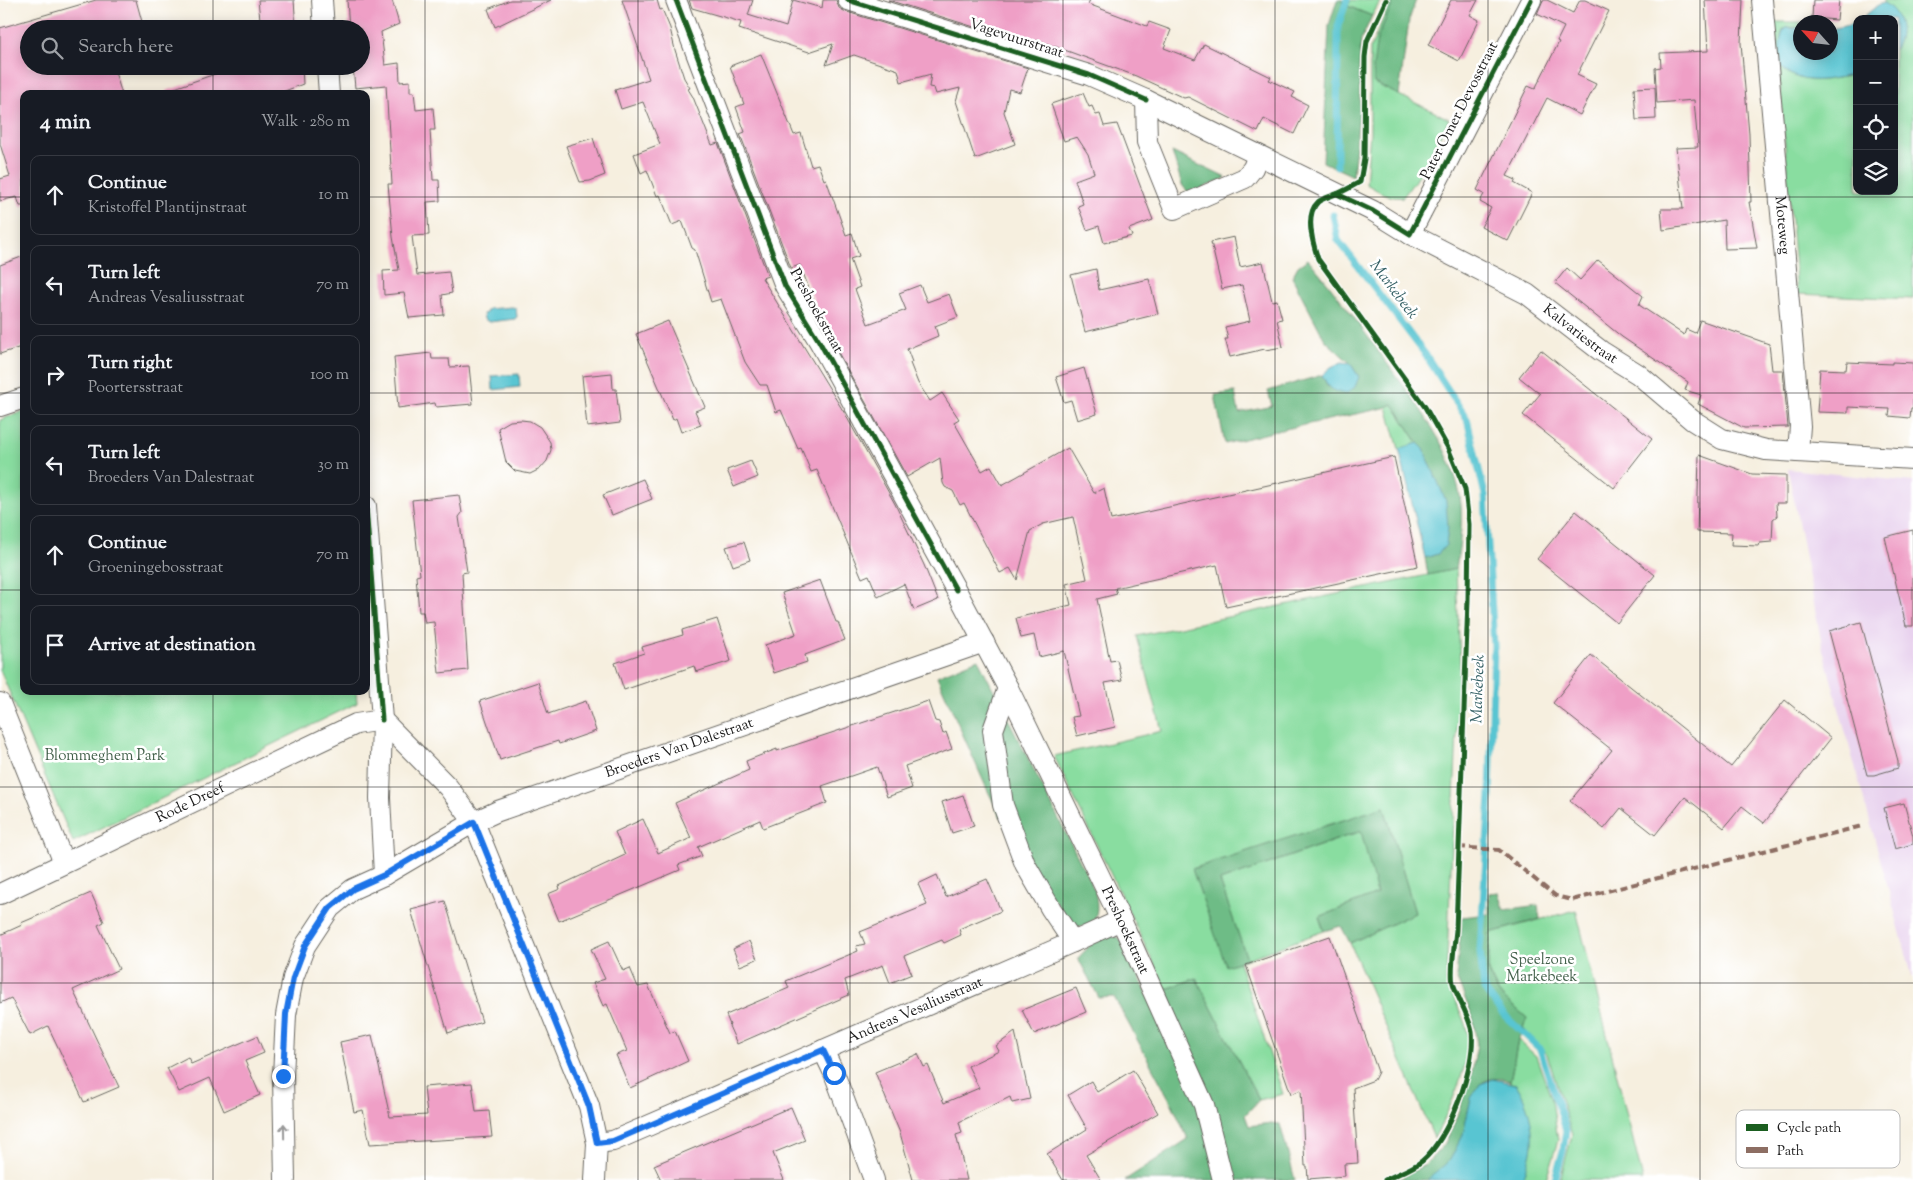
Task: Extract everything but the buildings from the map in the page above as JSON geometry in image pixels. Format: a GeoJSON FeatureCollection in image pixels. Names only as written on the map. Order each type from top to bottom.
{"type":"FeatureCollection","features":[{"type":"Feature","properties":{"kind":"street"},"geometry":{"type":"LineString","coordinates":[[322,0],[323,20]]}},
{"type":"Feature","properties":{"kind":"street","name":"Preshoekstraat"},"geometry":{"type":"LineString","coordinates":[[676,0],[785,286],[818,341],[1008,688],[1121,920],[1204,1105],[1223,1180]]}},
{"type":"Feature","properties":{"kind":"street","name":"Vagevuurstraat"},"geometry":{"type":"LineString","coordinates":[[848,0],[1089,75],[1146,100],[1258,155]]}},
{"type":"Feature","properties":{"kind":"street","name":"Pater Omer Devosstraat"},"geometry":{"type":"LineString","coordinates":[[1410,234],[1531,0]]}},
{"type":"Feature","properties":{"kind":"street","name":"Moteweg"},"geometry":{"type":"LineString","coordinates":[[1762,0],[1800,426],[1798,452]]}},
{"type":"Feature","properties":{"kind":"street"},"geometry":{"type":"LineString","coordinates":[[328,75],[329,90]]}},
{"type":"Feature","properties":{"kind":"street"},"geometry":{"type":"LineString","coordinates":[[1146,100],[1148,142],[1174,210],[1244,178],[1253,168],[1258,155]]}},
{"type":"Feature","properties":{"kind":"street","name":"Kalvariestraat"},"geometry":{"type":"LineString","coordinates":[[1258,155],[1373,211],[1410,234],[1527,294],[1601,351],[1638,374],[1692,420],[1722,439],[1766,450],[1913,459]]}},
{"type":"Feature","properties":{"kind":"street"},"geometry":{"type":"LineString","coordinates":[[0,406],[20,399]]}},
{"type":"Feature","properties":{"kind":"street"},"geometry":{"type":"LineString","coordinates":[[370,560],[382,720],[380,798],[384,875]]}},
{"type":"Feature","properties":{"kind":"street","name":"Broeders Van Dalestraat"},"geometry":{"type":"LineString","coordinates":[[285,1180],[283,1076],[286,1014],[293,978],[305,946],[330,908],[353,889],[384,875],[474,822],[498,812],[984,642]]}},
{"type":"Feature","properties":{"kind":"street"},"geometry":{"type":"LineString","coordinates":[[1008,688],[993,730],[1002,805],[1026,864],[1072,942]]}},
{"type":"Feature","properties":{"kind":"street"},"geometry":{"type":"LineString","coordinates":[[0,703],[64,864]]}},
{"type":"Feature","properties":{"kind":"street"},"geometry":{"type":"LineString","coordinates":[[382,720],[448,787],[474,822],[589,1106],[597,1143],[595,1180]]}},
{"type":"Feature","properties":{"kind":"street","name":"Rode Dreef"},"geometry":{"type":"LineString","coordinates":[[0,894],[356,724],[382,720]]}},
{"type":"Feature","properties":{"kind":"street","name":"Andreas Vesaliusstraat"},"geometry":{"type":"LineString","coordinates":[[597,1143],[613,1141],[1121,920]]}},
{"type":"Feature","properties":{"kind":"street"},"geometry":{"type":"LineString","coordinates":[[823,1050],[834,1073],[874,1180]]}},
{"type":"Feature","properties":{"kind":"shaded area"},"geometry":{"type":"Polygon","coordinates":[[[1788,469],[1913,482],[1913,979],[1823,650],[1788,469]]]}},
{"type":"Feature","properties":{"kind":"green space"},"geometry":{"type":"Polygon","coordinates":[[[1337,0],[1343,0],[1342,4],[1372,16],[1361,40],[1359,68],[1360,102],[1353,176],[1323,162],[1329,25],[1337,0]]]}},
{"type":"Feature","properties":{"kind":"green space"},"geometry":{"type":"Polygon","coordinates":[[[1351,0],[1381,0],[1372,16],[1348,6],[1351,0]]]}},
{"type":"Feature","properties":{"kind":"green space"},"geometry":{"type":"Polygon","coordinates":[[[1391,0],[1394,0],[1377,39],[1374,83],[1449,119],[1419,175],[1403,197],[1393,197],[1366,184],[1370,132],[1370,49],[1391,0]]]}},
{"type":"Feature","properties":{"kind":"green space"},"geometry":{"type":"Polygon","coordinates":[[[1394,0],[1416,0],[1409,20],[1399,95],[1374,83],[1373,67],[1377,39],[1394,0]]]}},
{"type":"Feature","properties":{"kind":"green space"},"geometry":{"type":"Polygon","coordinates":[[[1884,0],[1913,0],[1913,299],[1797,294],[1775,22],[1793,22],[1793,27],[1788,27],[1783,30],[1781,37],[1781,67],[1789,74],[1808,80],[1828,80],[1853,75],[1853,195],[1898,195],[1899,24],[1898,15],[1896,15],[1884,3],[1884,0]]]}},
{"type":"Feature","properties":{"kind":"green space"},"geometry":{"type":"Polygon","coordinates":[[[1172,152],[1226,178],[1193,192],[1187,191],[1182,185],[1172,152]]]}},
{"type":"Feature","properties":{"kind":"green space"},"geometry":{"type":"Polygon","coordinates":[[[1308,259],[1407,391],[1428,421],[1446,453],[1458,486],[1461,507],[1461,528],[1456,569],[1428,575],[1425,558],[1438,554],[1424,449],[1418,443],[1393,404],[1384,408],[1225,444],[1215,395],[1235,392],[1239,413],[1272,406],[1268,391],[1322,375],[1328,387],[1359,377],[1350,363],[1325,340],[1292,277],[1298,266],[1308,259]]]}},
{"type":"Feature","properties":{"kind":"green space"},"geometry":{"type":"Polygon","coordinates":[[[1393,404],[1418,443],[1399,449],[1387,407],[1393,404]]]}},
{"type":"Feature","properties":{"kind":"green space","name":"Blommeghem Park"},"geometry":{"type":"Polygon","coordinates":[[[20,412],[20,695],[356,695],[357,703],[73,842],[0,670],[0,420],[20,412]]]}},
{"type":"Feature","properties":{"kind":"green space"},"geometry":{"type":"Polygon","coordinates":[[[1456,569],[1460,664],[1446,981],[1464,1021],[1468,1035],[1468,1046],[1457,1088],[1434,1138],[1350,943],[1415,913],[1384,807],[1192,869],[1227,965],[1239,962],[1283,1094],[1259,1100],[1196,978],[1166,989],[1054,756],[1162,731],[1137,636],[1456,569]]]}},
{"type":"Feature","properties":{"kind":"green space"},"geometry":{"type":"Polygon","coordinates":[[[978,659],[1095,891],[1097,912],[1095,918],[1088,925],[1073,926],[1015,846],[986,787],[937,676],[978,659]]]}},
{"type":"Feature","properties":{"kind":"green space"},"geometry":{"type":"Polygon","coordinates":[[[1384,807],[1415,913],[1350,943],[1341,926],[1324,931],[1319,917],[1377,894],[1361,831],[1220,881],[1247,959],[1226,966],[1192,869],[1384,807]]]}},
{"type":"Feature","properties":{"kind":"green space"},"geometry":{"type":"Polygon","coordinates":[[[1362,831],[1377,894],[1319,917],[1324,931],[1247,959],[1220,881],[1362,831]]]}},
{"type":"Feature","properties":{"kind":"green space"},"geometry":{"type":"Polygon","coordinates":[[[1499,892],[1504,910],[1538,905],[1540,919],[1490,933],[1488,972],[1499,994],[1527,1018],[1518,1040],[1510,1081],[1497,1079],[1488,1080],[1480,1084],[1471,1100],[1459,1145],[1443,1168],[1427,1180],[1398,1180],[1426,1164],[1444,1145],[1453,1127],[1472,1072],[1477,1045],[1473,1018],[1456,977],[1462,917],[1489,914],[1489,893],[1499,892]]]}},
{"type":"Feature","properties":{"kind":"green space","name":"Speelzone Markebeek"},"geometry":{"type":"Polygon","coordinates":[[[1576,910],[1643,1180],[1560,1180],[1572,1135],[1547,1054],[1523,1028],[1527,1018],[1499,994],[1488,971],[1490,933],[1576,910]]]}},
{"type":"Feature","properties":{"kind":"green space"},"geometry":{"type":"Polygon","coordinates":[[[1107,936],[1117,937],[1124,944],[1148,996],[1196,978],[1259,1100],[1245,1115],[1249,1126],[1271,1123],[1280,1124],[1295,1180],[1125,1180],[1188,1139],[1171,1102],[1114,997],[1099,998],[1078,958],[1094,941],[1107,936]]]}},
{"type":"Feature","properties":{"kind":"green space"},"geometry":{"type":"Polygon","coordinates":[[[1518,1040],[1536,1056],[1552,1100],[1558,1140],[1546,1180],[1523,1180],[1532,1145],[1510,1081],[1518,1040]]]}},
{"type":"Feature","properties":{"kind":"water"},"geometry":{"type":"Polygon","coordinates":[[[1884,3],[1896,15],[1866,15],[1878,5],[1884,3]]]}},
{"type":"Feature","properties":{"kind":"water"},"geometry":{"type":"Polygon","coordinates":[[[1898,18],[1900,24],[1898,40],[1898,18]]]}},
{"type":"Feature","properties":{"kind":"water"},"geometry":{"type":"Polygon","coordinates":[[[1853,23],[1853,75],[1827,80],[1807,80],[1789,74],[1781,67],[1780,42],[1785,28],[1793,28],[1793,60],[1838,60],[1838,27],[1853,23]]]}},
{"type":"Feature","properties":{"kind":"water"},"geometry":{"type":"Polygon","coordinates":[[[516,308],[517,317],[515,319],[489,322],[484,319],[483,314],[488,309],[516,308]]]}},
{"type":"Feature","properties":{"kind":"water"},"geometry":{"type":"Polygon","coordinates":[[[1342,362],[1350,363],[1359,377],[1355,387],[1346,394],[1331,388],[1322,375],[1331,367],[1342,362]]]}},
{"type":"Feature","properties":{"kind":"water"},"geometry":{"type":"Polygon","coordinates":[[[519,374],[520,387],[493,390],[492,376],[519,374]]]}},
{"type":"Feature","properties":{"kind":"water"},"geometry":{"type":"Polygon","coordinates":[[[1418,443],[1424,449],[1446,501],[1448,528],[1446,545],[1438,554],[1425,558],[1399,449],[1418,443]]]}},
{"type":"Feature","properties":{"kind":"water"},"geometry":{"type":"Polygon","coordinates":[[[1493,1079],[1516,1084],[1529,1113],[1532,1145],[1523,1180],[1427,1180],[1450,1160],[1463,1134],[1471,1098],[1480,1084],[1493,1079]]]}},
{"type":"Feature","properties":{"kind":"waterway","name":"Markebeek"},"geometry":{"type":"LineString","coordinates":[[1337,166],[1338,26],[1347,0]]}},
{"type":"Feature","properties":{"kind":"waterway","name":"Markebeek"},"geometry":{"type":"LineString","coordinates":[[1333,215],[1338,240],[1425,354],[1467,419],[1485,495],[1494,646],[1490,796],[1480,951],[1484,989],[1504,1015],[1540,1049],[1566,1130],[1563,1151],[1555,1180]]}},
{"type":"Feature","properties":{"kind":"marked path"},"geometry":{"type":"LineString","coordinates":[[1458,847],[1499,850],[1556,896],[1572,900],[1862,826]]}},
{"type":"Feature","properties":{"kind":"cycle path"},"geometry":{"type":"LineString","coordinates":[[676,0],[785,286],[819,341],[956,590]]}},
{"type":"Feature","properties":{"kind":"cycle path"},"geometry":{"type":"LineString","coordinates":[[848,0],[1089,75],[1146,100]]}},
{"type":"Feature","properties":{"kind":"cycle path"},"geometry":{"type":"LineString","coordinates":[[1385,1180],[1422,1161],[1442,1136],[1459,1101],[1470,1064],[1472,1047],[1471,1026],[1455,989],[1452,972],[1456,930],[1468,600],[1469,524],[1465,489],[1448,448],[1425,407],[1318,259],[1311,230],[1311,214],[1318,202],[1360,182],[1364,159],[1365,57],[1367,41],[1386,0]]}},
{"type":"Feature","properties":{"kind":"cycle path"},"geometry":{"type":"LineString","coordinates":[[1337,194],[1373,211],[1410,234],[1531,0]]}},
{"type":"Feature","properties":{"kind":"cycle path"},"geometry":{"type":"LineString","coordinates":[[370,560],[382,720]]}},
{"type":"Feature","properties":{"kind":"route"},"geometry":{"type":"LineString","coordinates":[[283,1076],[286,1014],[293,978],[305,946],[330,908],[353,889],[384,875],[474,822],[589,1106],[597,1143],[613,1141],[823,1050],[834,1073]]}}]}
